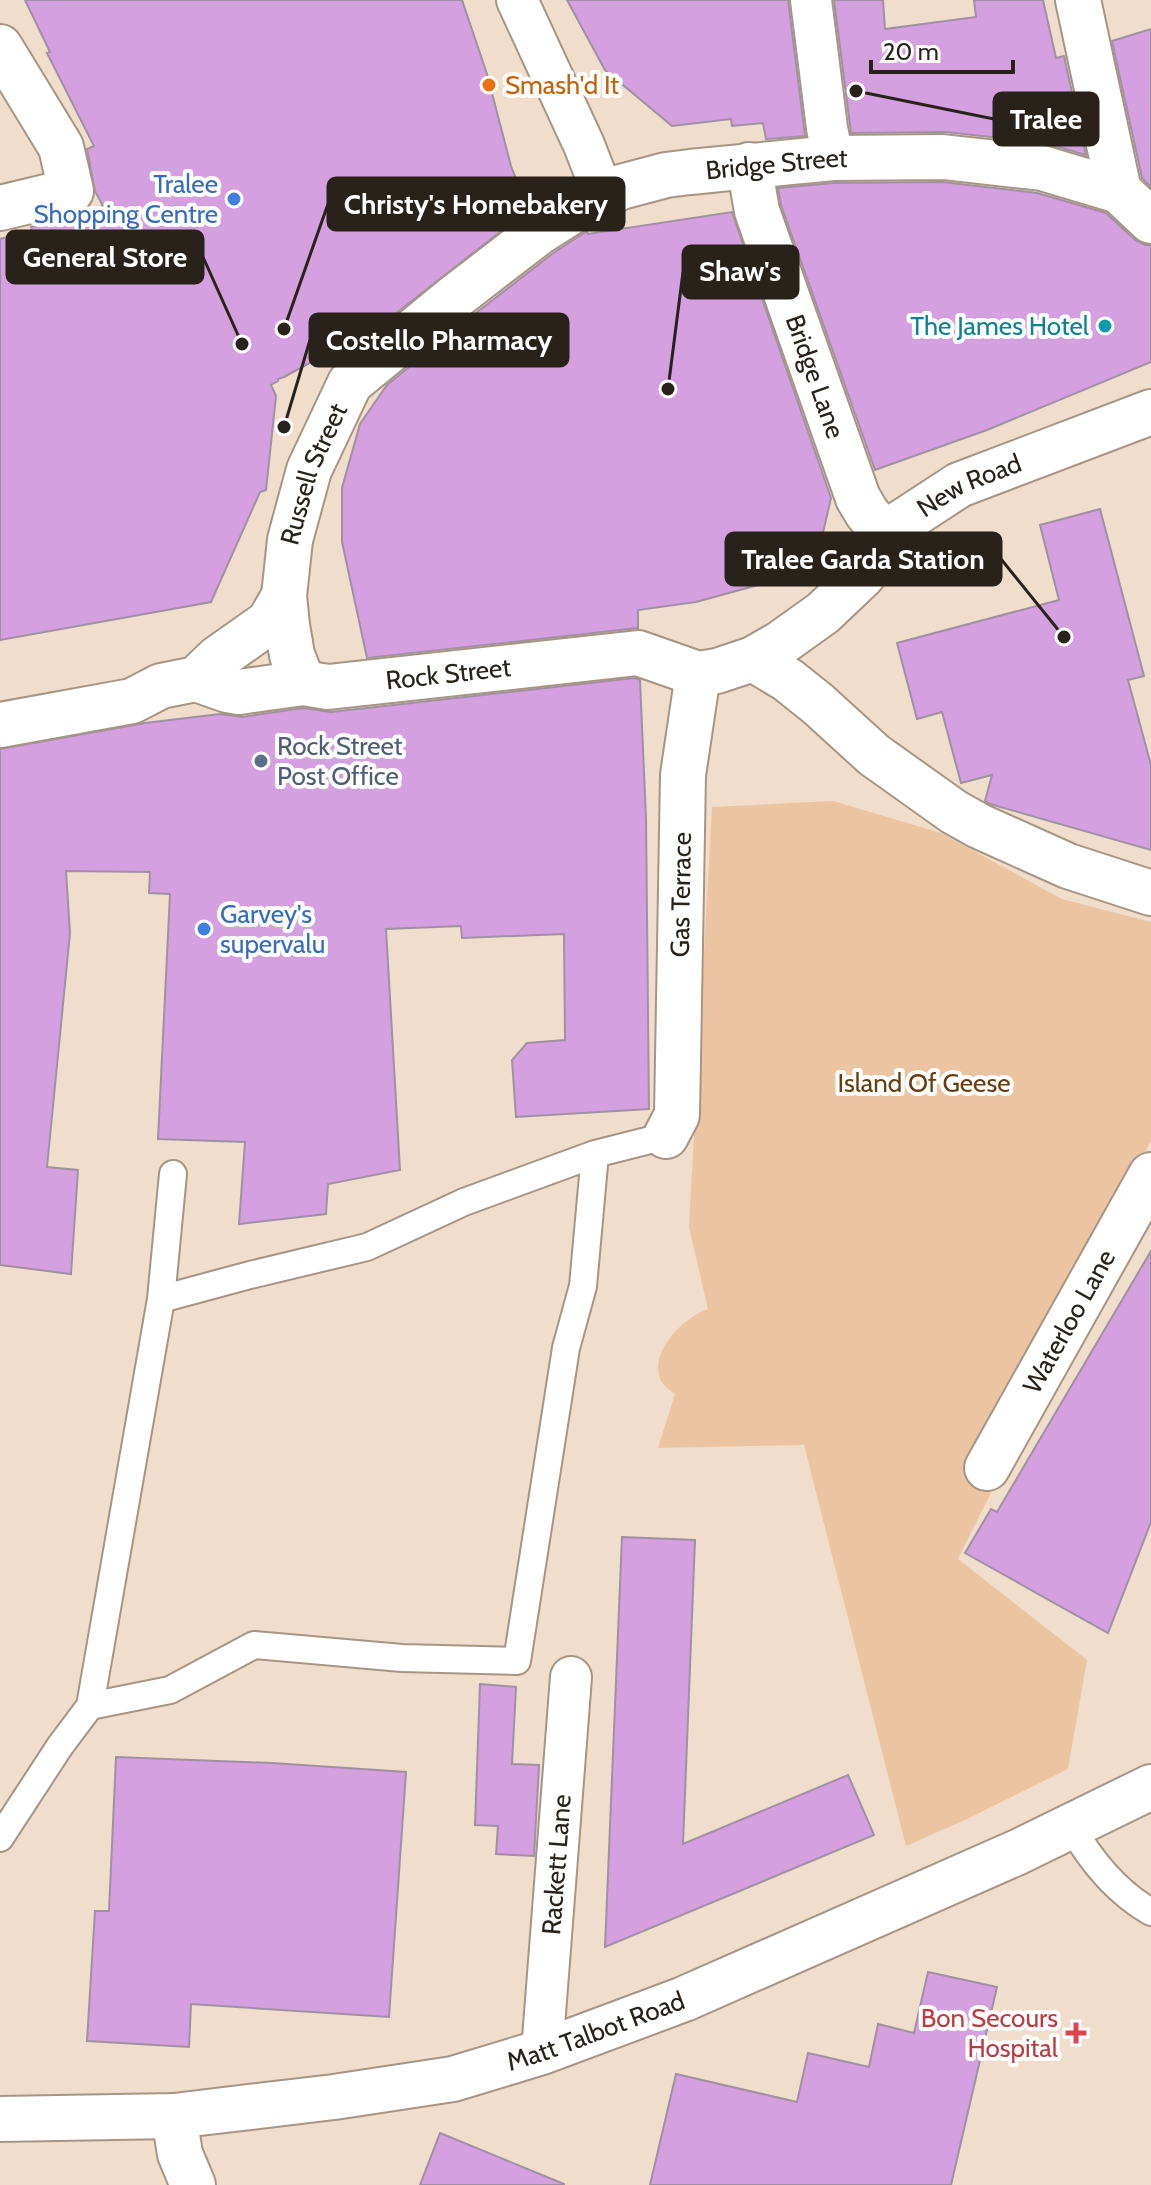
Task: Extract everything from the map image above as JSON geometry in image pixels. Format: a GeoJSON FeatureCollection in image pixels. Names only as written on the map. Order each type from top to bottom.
{"type":"FeatureCollection","features":[{"type":"Feature","properties":{"kind":"main road"},"geometry":{"type":"LineString","coordinates":[[1082,1],[1119,191]]}},
{"type":"Feature","properties":{"kind":"main road"},"geometry":{"type":"LineString","coordinates":[[0,47],[61,147],[71,191],[0,208]]}},
{"type":"Feature","properties":{"kind":"main road","name":"Bridge Street"},"geometry":{"type":"LineString","coordinates":[[603,194],[666,175],[749,165],[833,158],[943,157],[1042,168],[1119,191],[1151,221]]}},
{"type":"Feature","properties":{"kind":"main road","name":"Bridge Lane"},"geometry":{"type":"LineString","coordinates":[[749,165],[757,211],[858,498],[884,534]]}},
{"type":"Feature","properties":{"kind":"main road","name":"Russell Street"},"geometry":{"type":"LineString","coordinates":[[303,683],[292,655],[284,596],[290,540],[309,470],[350,383],[538,233],[603,194]]}},
{"type":"Feature","properties":{"kind":"main road","name":"New Road"},"geometry":{"type":"LineString","coordinates":[[698,674],[753,659],[823,613],[863,575],[873,548],[884,534],[959,485],[1151,412]]}},
{"type":"Feature","properties":{"kind":"main road"},"geometry":{"type":"LineString","coordinates":[[0,725],[132,701],[161,686],[196,679],[218,658],[269,622],[284,596]]}},
{"type":"Feature","properties":{"kind":"main road","name":"Rock Street"},"geometry":{"type":"LineString","coordinates":[[196,679],[239,692],[303,683],[328,687],[638,653],[698,674]]}},
{"type":"Feature","properties":{"kind":"main road"},"geometry":{"type":"LineString","coordinates":[[753,659],[788,680],[874,755],[954,812],[1068,866],[1151,893]]}},
{"type":"Feature","properties":{"kind":"main road","name":"Gas Terrace"},"geometry":{"type":"LineString","coordinates":[[671,1126],[683,775],[698,674]]}},
{"type":"Feature","properties":{"kind":"main road","name":"Waterloo Lane"},"geometry":{"type":"LineString","coordinates":[[987,1468],[1151,1175]]}},
{"type":"Feature","properties":{"kind":"main road","name":"Matt Talbot Road"},"geometry":{"type":"LineString","coordinates":[[0,2119],[174,2116],[453,2079],[542,2052],[684,1999],[934,1890],[1151,1787]]}},
{"type":"Feature","properties":{"kind":"main road"},"geometry":{"type":"LineString","coordinates":[[174,2116],[180,2154],[193,2185]]}},
{"type":"Feature","properties":{"kind":"street"},"geometry":{"type":"LineString","coordinates":[[517,0],[584,145],[603,194]]}},
{"type":"Feature","properties":{"kind":"street"},"geometry":{"type":"LineString","coordinates":[[811,0],[833,158]]}},
{"type":"Feature","properties":{"kind":"street","name":"Rackett Lane"},"geometry":{"type":"LineString","coordinates":[[542,2052],[571,1677]]}},
{"type":"Feature","properties":{"kind":"lane"},"geometry":{"type":"LineString","coordinates":[[161,1299],[367,1247],[464,1202],[671,1126]]}},
{"type":"Feature","properties":{"kind":"lane"},"geometry":{"type":"LineString","coordinates":[[90,1706],[170,1690],[254,1645],[402,1658],[517,1661],[566,1348],[583,1286],[595,1154]]}},
{"type":"Feature","properties":{"kind":"lane"},"geometry":{"type":"LineString","coordinates":[[0,1838],[90,1706],[161,1299],[173,1174]]}},
{"type":"Feature","properties":{"kind":"lane"},"geometry":{"type":"LineString","coordinates":[[1071,1826],[1104,1874],[1130,1900],[1151,1912]]}},
{"type":"Feature","properties":{"kind":"green space","name":"Island Of Geese"},"geometry":{"type":"Polygon","coordinates":[[[833,801],[941,833],[1062,899],[1151,922],[1151,1141],[972,1476],[991,1493],[958,1559],[1087,1660],[1068,1769],[906,1846],[804,1445],[658,1448],[675,1394],[661,1381],[659,1359],[679,1328],[708,1309],[689,1227],[712,807],[833,801]]]}},
{"type":"Feature","properties":{"kind":"building"},"geometry":{"type":"Polygon","coordinates":[[[25,0],[462,0],[487,74],[511,166],[528,210],[385,322],[271,385],[276,396],[266,490],[260,492],[211,602],[0,640],[0,239],[103,206],[95,191],[87,149],[94,146],[47,53],[50,52],[25,0]]]}},
{"type":"Feature","properties":{"kind":"building"},"geometry":{"type":"Polygon","coordinates":[[[567,0],[788,0],[805,136],[766,139],[763,123],[732,126],[731,119],[672,126],[605,70],[567,0]]]}},
{"type":"Feature","properties":{"kind":"building"},"geometry":{"type":"Polygon","coordinates":[[[834,0],[883,0],[885,29],[976,17],[974,0],[1043,0],[1056,58],[1064,56],[1086,155],[1045,143],[946,132],[851,133],[834,0]]]}},
{"type":"Feature","properties":{"kind":"building"},"geometry":{"type":"Polygon","coordinates":[[[1151,29],[1151,187],[1142,178],[1112,41],[1151,29]]]}},
{"type":"Feature","properties":{"kind":"building"},"geometry":{"type":"Polygon","coordinates":[[[942,182],[1037,193],[1106,213],[1135,240],[1151,245],[1151,362],[987,430],[875,470],[781,205],[778,188],[834,183],[942,182]]]}},
{"type":"Feature","properties":{"kind":"building"},"geometry":{"type":"Polygon","coordinates":[[[732,212],[831,498],[822,537],[769,582],[696,602],[638,610],[638,628],[367,658],[342,542],[342,488],[360,424],[387,385],[552,254],[587,231],[588,234],[732,212]]]}},
{"type":"Feature","properties":{"kind":"building"},"geometry":{"type":"Polygon","coordinates":[[[1100,509],[1144,676],[1128,680],[1151,765],[1151,850],[990,804],[985,801],[992,775],[961,783],[942,712],[917,719],[897,643],[1059,600],[1040,525],[1100,509]]]}},
{"type":"Feature","properties":{"kind":"building"},"geometry":{"type":"Polygon","coordinates":[[[635,678],[640,680],[646,818],[649,1109],[516,1117],[512,1060],[527,1043],[565,1040],[564,934],[462,938],[461,926],[386,929],[400,1170],[328,1184],[326,1214],[239,1224],[245,1142],[158,1139],[170,894],[149,893],[150,872],[66,871],[70,933],[47,1167],[78,1170],[71,1274],[0,1265],[0,749],[145,723],[220,714],[242,717],[303,708],[331,712],[635,678]]]}},
{"type":"Feature","properties":{"kind":"building"},"geometry":{"type":"Polygon","coordinates":[[[1151,1251],[1151,1522],[1108,1633],[965,1553],[991,1509],[997,1512],[1151,1251]]]}},
{"type":"Feature","properties":{"kind":"building"},"geometry":{"type":"Polygon","coordinates":[[[622,1537],[695,1540],[683,1844],[848,1775],[874,1835],[605,1947],[622,1537]]]}},
{"type":"Feature","properties":{"kind":"building"},"geometry":{"type":"Polygon","coordinates":[[[480,1684],[516,1687],[512,1764],[539,1765],[534,1856],[496,1854],[498,1826],[475,1825],[480,1684]]]}},
{"type":"Feature","properties":{"kind":"building"},"geometry":{"type":"Polygon","coordinates":[[[116,1757],[406,1772],[389,2017],[191,2004],[189,2047],[87,2041],[95,1911],[109,1911],[116,1757]]]}},
{"type":"Feature","properties":{"kind":"building"},"geometry":{"type":"Polygon","coordinates":[[[928,1972],[997,1987],[951,2185],[650,2185],[676,2074],[797,2102],[808,2053],[869,2067],[878,2024],[914,2033],[928,1972]]]}},
{"type":"Feature","properties":{"kind":"building"},"geometry":{"type":"Polygon","coordinates":[[[440,2133],[564,2184],[564,2185],[420,2185],[440,2133]]]}},
{"type":"Feature","properties":{"kind":"place","name":"Smash'd It"},"geometry":{"type":"Point","coordinates":[489,85]}},
{"type":"Feature","properties":{"kind":"place","name":"Tralee"},"geometry":{"type":"Point","coordinates":[856,91]}},
{"type":"Feature","properties":{"kind":"place","name":"Tralee Shopping Centre"},"geometry":{"type":"Point","coordinates":[234,199]}},
{"type":"Feature","properties":{"kind":"place","name":"The James Hotel"},"geometry":{"type":"Point","coordinates":[1105,326]}},
{"type":"Feature","properties":{"kind":"place","name":"Christy's Homebakery"},"geometry":{"type":"Point","coordinates":[284,329]}},
{"type":"Feature","properties":{"kind":"place","name":"General Store"},"geometry":{"type":"Point","coordinates":[242,344]}},
{"type":"Feature","properties":{"kind":"place","name":"Shaw's"},"geometry":{"type":"Point","coordinates":[668,389]}},
{"type":"Feature","properties":{"kind":"place","name":"Costello Pharmacy"},"geometry":{"type":"Point","coordinates":[284,427]}},
{"type":"Feature","properties":{"kind":"place","name":"Tralee Garda Station"},"geometry":{"type":"Point","coordinates":[1064,637]}},
{"type":"Feature","properties":{"kind":"place","name":"Rock Street Post Office"},"geometry":{"type":"Point","coordinates":[261,761]}},
{"type":"Feature","properties":{"kind":"place","name":"Garvey's supervalu"},"geometry":{"type":"Point","coordinates":[204,929]}},
{"type":"Feature","properties":{"kind":"place","name":"Bon Secours Hospital"},"geometry":{"type":"Point","coordinates":[1076,2033]}}]}
